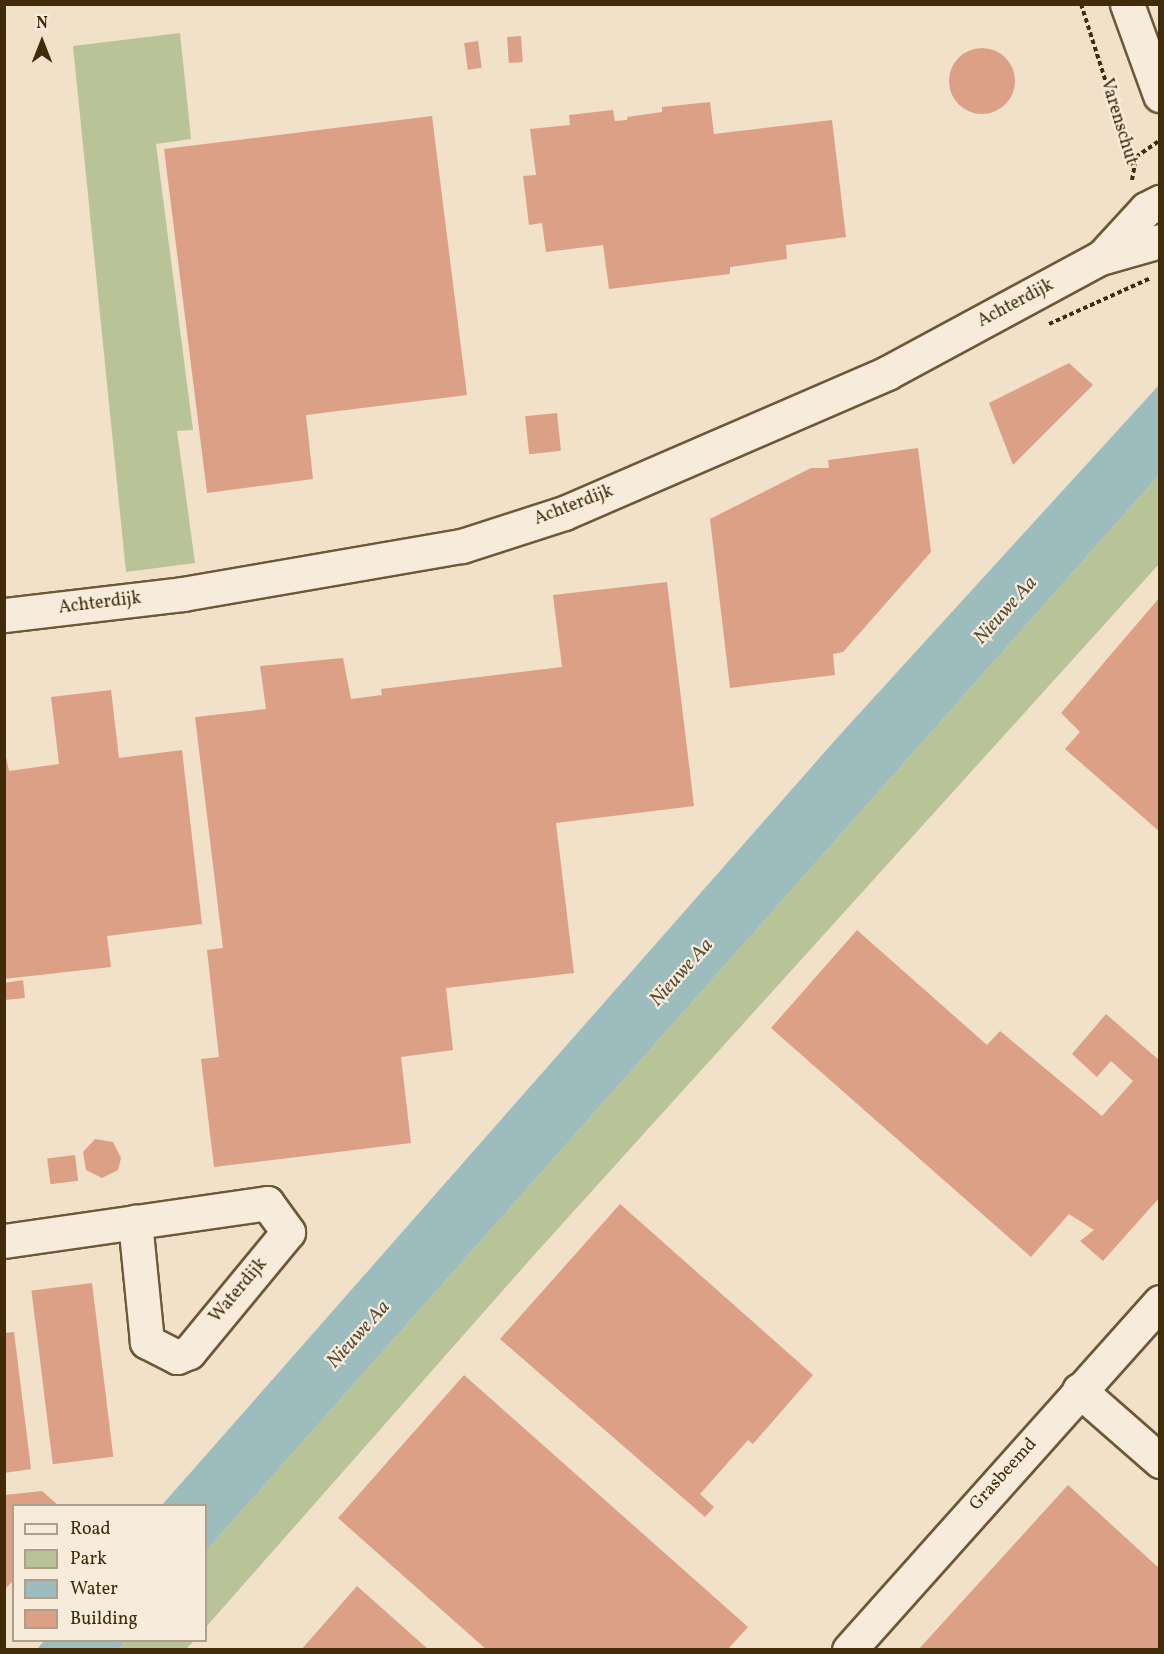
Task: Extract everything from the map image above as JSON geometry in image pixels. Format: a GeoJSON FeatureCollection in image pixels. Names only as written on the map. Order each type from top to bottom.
{"type":"FeatureCollection","features":[{"type":"Feature","properties":{"kind":"street"},"geometry":{"type":"LineString","coordinates":[[1127,4],[1160,95]]}},
{"type":"Feature","properties":{"kind":"street","name":"Achterdijk"},"geometry":{"type":"LineString","coordinates":[[1101,258],[1153,206]]}},
{"type":"Feature","properties":{"kind":"street","name":"Achterdijk"},"geometry":{"type":"LineString","coordinates":[[4,615],[183,594],[462,546],[564,513],[887,373],[1101,258],[1160,241]]}},
{"type":"Feature","properties":{"kind":"street","name":"Waterdijk"},"geometry":{"type":"LineString","coordinates":[[4,1241],[135,1222],[267,1203],[288,1232],[189,1352],[177,1357],[147,1342],[135,1222]]}},
{"type":"Feature","properties":{"kind":"street","name":"Grasbeemd"},"geometry":{"type":"LineString","coordinates":[[849,1650],[1160,1302]]}},
{"type":"Feature","properties":{"kind":"street"},"geometry":{"type":"LineString","coordinates":[[1079,1390],[1160,1461]]}},
{"type":"Feature","properties":{"kind":"path","name":"Varenschut"},"geometry":{"type":"LineString","coordinates":[[1081,4],[1131,154],[1136,194],[1153,206]]}},
{"type":"Feature","properties":{"kind":"green space"},"geometry":{"type":"Polygon","coordinates":[[[180,33],[191,139],[156,144],[193,430],[177,431],[195,563],[126,572],[73,46],[180,33]]]}},
{"type":"Feature","properties":{"kind":"green space"},"geometry":{"type":"Polygon","coordinates":[[[1159,475],[1159,564],[535,1254],[207,1626],[207,1550],[1159,475]]]}},
{"type":"Feature","properties":{"kind":"green space"},"geometry":{"type":"Polygon","coordinates":[[[125,1642],[193,1642],[186,1649],[118,1649],[125,1642]]]}},
{"type":"Feature","properties":{"kind":"water","name":"Nieuwe Aa"},"geometry":{"type":"Polygon","coordinates":[[[1159,385],[1159,475],[207,1550],[207,1504],[163,1504],[837,738],[1159,385]]]}},
{"type":"Feature","properties":{"kind":"water"},"geometry":{"type":"Polygon","coordinates":[[[43,1642],[125,1642],[118,1649],[37,1649],[43,1642]]]}},
{"type":"Feature","properties":{"kind":"building"},"geometry":{"type":"Polygon","coordinates":[[[521,36],[523,62],[509,63],[507,37],[521,36]]]}},
{"type":"Feature","properties":{"kind":"building"},"geometry":{"type":"Polygon","coordinates":[[[478,41],[482,68],[468,70],[464,43],[478,41]]]}},
{"type":"Feature","properties":{"kind":"building"},"geometry":{"type":"Polygon","coordinates":[[[982,48],[995,51],[1005,58],[1012,68],[1015,81],[1012,94],[1005,104],[995,111],[982,114],[969,111],[959,104],[952,94],[949,81],[952,68],[959,58],[969,51],[982,48]]]}},
{"type":"Feature","properties":{"kind":"building"},"geometry":{"type":"Polygon","coordinates":[[[710,102],[714,134],[832,120],[846,237],[786,245],[787,259],[730,267],[730,274],[609,289],[603,245],[546,252],[542,223],[529,225],[523,176],[536,175],[530,129],[570,125],[569,115],[613,110],[615,121],[627,120],[627,117],[662,112],[662,107],[710,102]]]}},
{"type":"Feature","properties":{"kind":"building"},"geometry":{"type":"Polygon","coordinates":[[[432,116],[467,395],[306,415],[313,479],[207,493],[164,149],[432,116]]]}},
{"type":"Feature","properties":{"kind":"building"},"geometry":{"type":"Polygon","coordinates":[[[1069,363],[1093,385],[1013,465],[989,403],[1069,363]]]}},
{"type":"Feature","properties":{"kind":"building"},"geometry":{"type":"Polygon","coordinates":[[[557,413],[561,451],[529,454],[525,416],[557,413]]]}},
{"type":"Feature","properties":{"kind":"building"},"geometry":{"type":"Polygon","coordinates":[[[918,448],[931,552],[843,652],[833,654],[835,675],[730,688],[710,519],[811,468],[829,468],[828,460],[918,448]]]}},
{"type":"Feature","properties":{"kind":"building"},"geometry":{"type":"Polygon","coordinates":[[[667,582],[694,806],[556,823],[574,973],[446,988],[453,1050],[401,1057],[411,1143],[214,1167],[201,1059],[219,1057],[207,950],[223,948],[195,717],[266,709],[260,666],[343,658],[351,699],[382,695],[381,689],[562,667],[553,595],[667,582]]]}},
{"type":"Feature","properties":{"kind":"building"},"geometry":{"type":"Polygon","coordinates":[[[1160,597],[1160,832],[1065,749],[1080,732],[1061,713],[1160,597]]]}},
{"type":"Feature","properties":{"kind":"building"},"geometry":{"type":"Polygon","coordinates":[[[111,690],[119,758],[182,750],[202,924],[107,936],[111,967],[4,979],[4,747],[9,771],[59,764],[51,697],[111,690]]]}},
{"type":"Feature","properties":{"kind":"building"},"geometry":{"type":"Polygon","coordinates":[[[857,930],[987,1045],[1000,1031],[1102,1116],[1133,1081],[1111,1061],[1097,1077],[1072,1054],[1106,1014],[1160,1061],[1160,1197],[1103,1261],[1080,1241],[1094,1230],[1069,1214],[1031,1257],[771,1028],[857,930]]]}},
{"type":"Feature","properties":{"kind":"building"},"geometry":{"type":"Polygon","coordinates":[[[23,980],[25,998],[4,1000],[4,983],[23,980]]]}},
{"type":"Feature","properties":{"kind":"building"},"geometry":{"type":"Polygon","coordinates":[[[95,1139],[113,1142],[121,1158],[118,1170],[102,1178],[86,1170],[83,1152],[95,1139]]]}},
{"type":"Feature","properties":{"kind":"building"},"geometry":{"type":"Polygon","coordinates":[[[75,1155],[78,1181],[50,1184],[47,1158],[75,1155]]]}},
{"type":"Feature","properties":{"kind":"building"},"geometry":{"type":"Polygon","coordinates":[[[620,1204],[813,1375],[753,1444],[748,1440],[700,1494],[714,1507],[705,1517],[500,1339],[620,1204]]]}},
{"type":"Feature","properties":{"kind":"building"},"geometry":{"type":"Polygon","coordinates":[[[92,1283],[113,1457],[53,1464],[31,1290],[92,1283]]]}},
{"type":"Feature","properties":{"kind":"building"},"geometry":{"type":"Polygon","coordinates":[[[14,1332],[31,1469],[4,1473],[4,1333],[14,1332]]]}},
{"type":"Feature","properties":{"kind":"building"},"geometry":{"type":"Polygon","coordinates":[[[464,1375],[748,1627],[728,1649],[487,1650],[338,1518],[464,1375]]]}},
{"type":"Feature","properties":{"kind":"building"},"geometry":{"type":"Polygon","coordinates":[[[1068,1485],[1160,1569],[1160,1650],[918,1650],[1068,1485]]]}},
{"type":"Feature","properties":{"kind":"building"},"geometry":{"type":"Polygon","coordinates":[[[42,1491],[57,1504],[12,1504],[12,1582],[4,1590],[4,1495],[42,1491]]]}},
{"type":"Feature","properties":{"kind":"building"},"geometry":{"type":"Polygon","coordinates":[[[357,1586],[429,1650],[301,1650],[357,1586]]]}}]}
